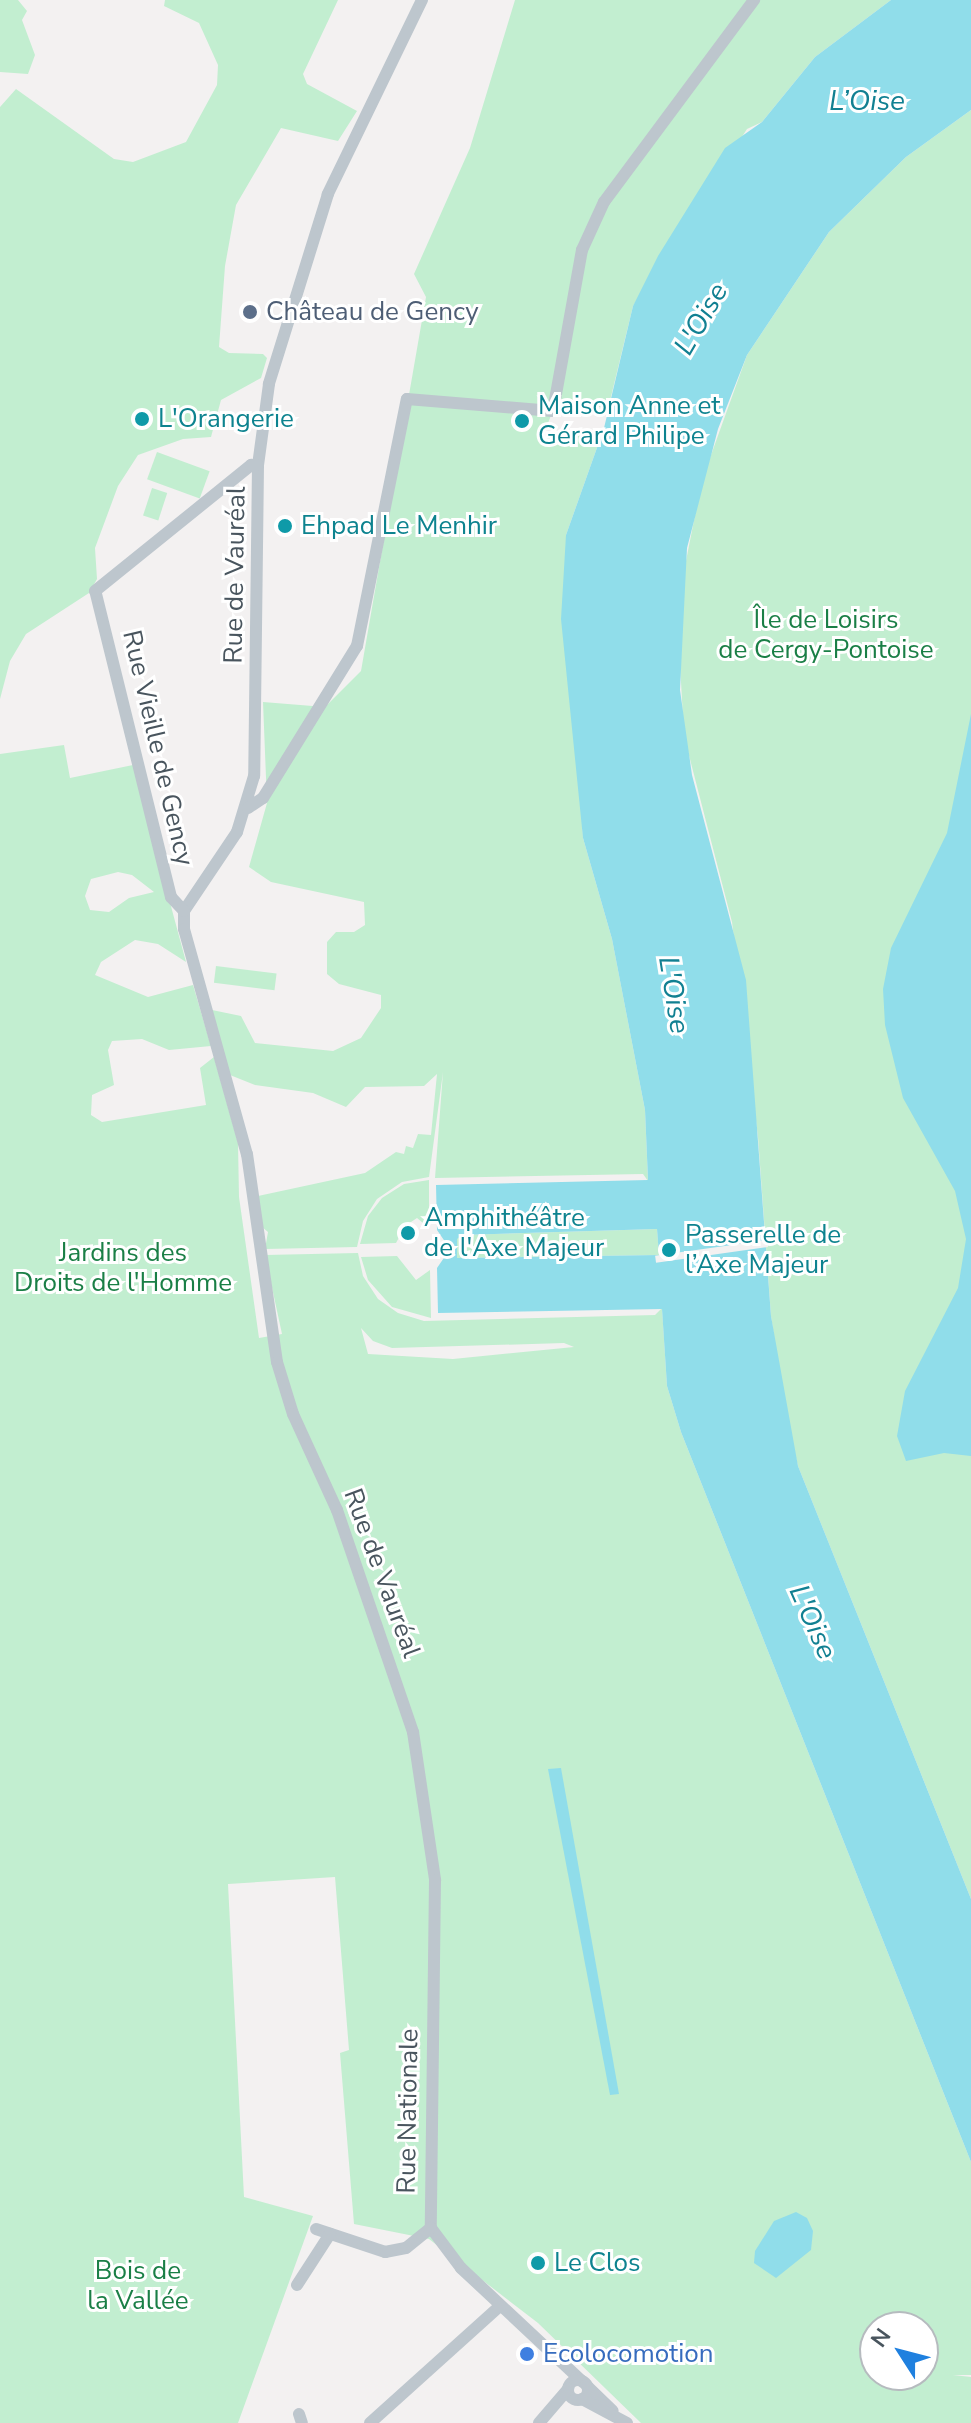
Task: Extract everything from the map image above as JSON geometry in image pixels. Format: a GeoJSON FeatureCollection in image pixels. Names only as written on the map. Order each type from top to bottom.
{"type":"FeatureCollection","features":[{"type":"Feature","properties":{"kind":"street","name":"Rue de Vauréal"},"geometry":{"type":"LineString","coordinates":[[422,0],[328,194],[269,384],[258,465],[254,776],[248,808],[184,911],[184,929],[247,1154],[277,1362],[401,1687],[423,1807]]}},
{"type":"Feature","properties":{"kind":"street"},"geometry":{"type":"LineString","coordinates":[[248,808],[263,798],[357,646],[407,399],[553,411],[582,250],[604,202],[754,0]]}},
{"type":"Feature","properties":{"kind":"street","name":"Rue Vieille de Gency"},"geometry":{"type":"LineString","coordinates":[[184,911],[171,897],[95,591],[251,465],[258,465]]}},
{"type":"Feature","properties":{"kind":"street","name":"Rue Nationale"},"geometry":{"type":"LineString","coordinates":[[423,1807],[435,1880],[431,2228],[449,2256],[627,2423]]}},
{"type":"Feature","properties":{"kind":"street"},"geometry":{"type":"LineString","coordinates":[[316,2229],[385,2252],[406,2248],[431,2228]]}},
{"type":"Feature","properties":{"kind":"street"},"geometry":{"type":"LineString","coordinates":[[297,2285],[330,2234]]}},
{"type":"Feature","properties":{"kind":"street"},"geometry":{"type":"LineString","coordinates":[[370,2423],[500,2306]]}},
{"type":"Feature","properties":{"kind":"street"},"geometry":{"type":"LineString","coordinates":[[563,2361],[569,2387],[580,2399]]}},
{"type":"Feature","properties":{"kind":"street"},"geometry":{"type":"LineString","coordinates":[[539,2423],[555,2409],[569,2387],[585,2383]]}},
{"type":"Feature","properties":{"kind":"street"},"geometry":{"type":"LineString","coordinates":[[580,2399],[585,2383]]}},
{"type":"Feature","properties":{"kind":"street"},"geometry":{"type":"LineString","coordinates":[[555,2409],[580,2399]]}},
{"type":"Feature","properties":{"kind":"street","name":"Rue Nationale"},"geometry":{"type":"LineString","coordinates":[[580,2399],[615,2413]]}},
{"type":"Feature","properties":{"kind":"green space"},"geometry":{"type":"Polygon","coordinates":[[[0,0],[18,0],[27,11],[22,20],[35,55],[28,74],[0,72],[0,0]]]}},
{"type":"Feature","properties":{"kind":"green space"},"geometry":{"type":"Polygon","coordinates":[[[165,0],[338,0],[303,74],[307,84],[357,111],[338,141],[281,128],[236,205],[225,266],[219,347],[229,353],[263,354],[267,358],[261,378],[221,400],[211,437],[183,439],[138,455],[118,486],[95,548],[97,579],[89,593],[26,634],[10,661],[0,699],[0,107],[16,89],[114,159],[133,162],[186,142],[217,85],[218,65],[199,23],[164,6],[165,0]]]}},
{"type":"Feature","properties":{"kind":"green space"},"geometry":{"type":"Polygon","coordinates":[[[515,0],[891,0],[815,57],[762,122],[747,129],[633,306],[608,409],[558,398],[542,438],[604,428],[566,535],[583,838],[612,939],[645,1110],[648,1181],[643,1174],[435,1178],[443,1072],[429,1177],[402,1182],[377,1199],[363,1221],[357,1247],[265,1249],[268,1232],[262,1227],[258,1196],[365,1173],[396,1152],[404,1154],[406,1146],[413,1148],[418,1134],[431,1135],[437,1074],[424,1086],[365,1087],[346,1107],[313,1093],[255,1085],[230,1075],[212,1010],[241,1016],[255,1043],[333,1051],[361,1038],[381,1008],[381,995],[339,984],[327,974],[327,942],[336,932],[354,932],[365,925],[364,902],[271,882],[249,867],[267,803],[263,702],[325,707],[361,671],[426,297],[414,274],[470,148],[515,0]]]}},
{"type":"Feature","properties":{"kind":"green space","name":"Île de Loisirs de Cergy-Pontoise"},"geometry":{"type":"Polygon","coordinates":[[[971,110],[971,1899],[798,1466],[786,1416],[771,1316],[758,1137],[732,922],[684,736],[679,646],[682,581],[702,480],[747,355],[829,232],[906,157],[971,110]]]}},
{"type":"Feature","properties":{"kind":"green space"},"geometry":{"type":"Polygon","coordinates":[[[157,452],[210,471],[200,498],[147,479],[157,452]]]}},
{"type":"Feature","properties":{"kind":"green space"},"geometry":{"type":"Polygon","coordinates":[[[152,488],[167,493],[158,521],[143,516],[152,488]]]}},
{"type":"Feature","properties":{"kind":"green space"},"geometry":{"type":"Polygon","coordinates":[[[64,745],[70,778],[133,765],[186,962],[158,944],[135,940],[101,962],[95,975],[148,997],[193,985],[211,1046],[169,1050],[142,1039],[112,1041],[108,1050],[114,1085],[92,1095],[91,1115],[102,1122],[206,1105],[200,1068],[214,1057],[238,1143],[239,1197],[259,1338],[282,1334],[265,1255],[358,1253],[363,1276],[378,1299],[398,1313],[424,1321],[655,1315],[662,1308],[667,1386],[681,1432],[971,2162],[971,2375],[953,2375],[971,2377],[971,2423],[641,2423],[538,2323],[429,2239],[354,2224],[340,2053],[349,2050],[335,1877],[228,1884],[244,2197],[313,2216],[238,2423],[0,2423],[0,754],[64,745]],[[118,872],[91,879],[85,896],[90,910],[109,912],[129,898],[154,892],[132,875],[118,872]],[[361,1328],[368,1354],[453,1359],[574,1347],[564,1343],[392,1348],[373,1341],[361,1328]]]}},
{"type":"Feature","properties":{"kind":"green space"},"geometry":{"type":"Polygon","coordinates":[[[216,966],[277,973],[274,990],[214,983],[216,966]]]}},
{"type":"Feature","properties":{"kind":"green space"},"geometry":{"type":"Polygon","coordinates":[[[429,1180],[429,1228],[417,1218],[405,1226],[396,1243],[360,1244],[368,1216],[382,1198],[404,1184],[429,1180]]]}},
{"type":"Feature","properties":{"kind":"green space"},"geometry":{"type":"Polygon","coordinates":[[[657,1229],[659,1255],[457,1258],[457,1238],[462,1235],[657,1229]]]}},
{"type":"Feature","properties":{"kind":"green space"},"geometry":{"type":"Polygon","coordinates":[[[397,1256],[416,1280],[430,1270],[431,1318],[392,1307],[368,1280],[361,1257],[397,1256]]]}},
{"type":"Feature","properties":{"kind":"water","name":"L’Oise"},"geometry":{"type":"Polygon","coordinates":[[[891,0],[971,0],[971,110],[906,157],[829,232],[747,355],[718,429],[687,548],[680,690],[692,775],[746,980],[771,1316],[798,1466],[971,1899],[971,2162],[681,1432],[667,1386],[662,1309],[438,1313],[437,1268],[450,1249],[437,1230],[436,1185],[648,1180],[645,1110],[612,939],[583,838],[561,619],[566,535],[604,428],[633,306],[658,256],[725,148],[762,122],[815,57],[891,0]],[[657,1229],[462,1235],[457,1239],[457,1258],[659,1255],[657,1229]]]}},
{"type":"Feature","properties":{"kind":"water"},"geometry":{"type":"Polygon","coordinates":[[[971,714],[971,1456],[944,1453],[906,1461],[897,1436],[905,1391],[958,1288],[966,1239],[955,1191],[903,1098],[885,1025],[883,989],[891,948],[947,833],[971,714]]]}},
{"type":"Feature","properties":{"kind":"water"},"geometry":{"type":"Polygon","coordinates":[[[561,1768],[619,2094],[610,2095],[548,1769],[561,1768]]]}},
{"type":"Feature","properties":{"kind":"water"},"geometry":{"type":"Polygon","coordinates":[[[796,2212],[807,2218],[813,2231],[811,2250],[776,2278],[754,2263],[755,2251],[774,2221],[796,2212]]]}},
{"type":"Feature","properties":{"kind":"pier"},"geometry":{"type":"Polygon","coordinates":[[[767,1240],[768,1247],[656,1263],[655,1256],[767,1240]]]}},
{"type":"Feature","properties":{"kind":"place","name":"Château de Gency"},"geometry":{"type":"Point","coordinates":[250,312]}},
{"type":"Feature","properties":{"kind":"place","name":"L'Orangerie"},"geometry":{"type":"Point","coordinates":[142,419]}},
{"type":"Feature","properties":{"kind":"place","name":"Maison Anne et Gérard Philipe"},"geometry":{"type":"Point","coordinates":[522,421]}},
{"type":"Feature","properties":{"kind":"place","name":"Ehpad Le Menhir"},"geometry":{"type":"Point","coordinates":[285,526]}},
{"type":"Feature","properties":{"kind":"place","name":"Amphithéâtre de l'Axe Majeur"},"geometry":{"type":"Point","coordinates":[408,1233]}},
{"type":"Feature","properties":{"kind":"place","name":"Passerelle de l’Axe Majeur"},"geometry":{"type":"Point","coordinates":[669,1250]}},
{"type":"Feature","properties":{"kind":"place","name":"Le Clos"},"geometry":{"type":"Point","coordinates":[538,2263]}},
{"type":"Feature","properties":{"kind":"place","name":"Ecolocomotion"},"geometry":{"type":"Point","coordinates":[527,2354]}},
{"type":"Feature","properties":{"kind":"water label","name":"L'Oise"},"geometry":{"type":"Point","coordinates":[701,319]}},
{"type":"Feature","properties":{"kind":"water label","name":"L'Oise"},"geometry":{"type":"Point","coordinates":[674,995]}},
{"type":"Feature","properties":{"kind":"water label","name":"L'Oise"},"geometry":{"type":"Point","coordinates":[813,1622]}},
{"type":"Feature","properties":{"kind":"park label","name":"Jardins des Droits de l'Homme"},"geometry":{"type":"Point","coordinates":[123,1268]}},
{"type":"Feature","properties":{"kind":"park label","name":"Bois de la Vallée"},"geometry":{"type":"Point","coordinates":[138,2286]}}]}
